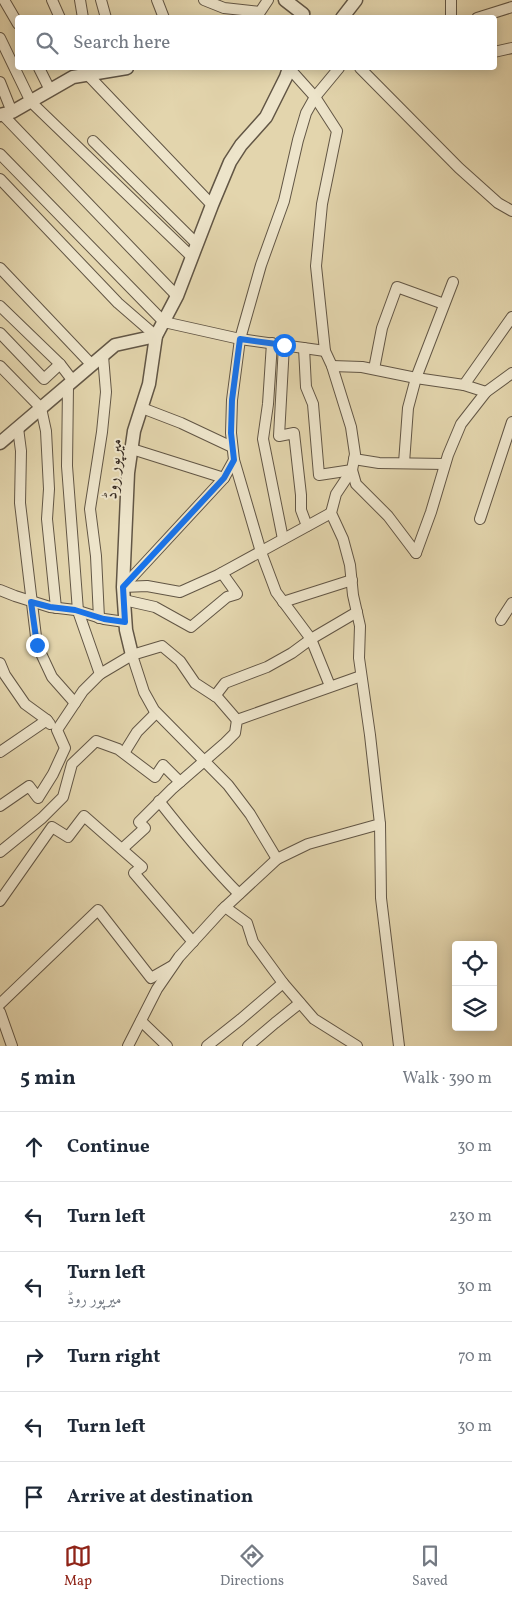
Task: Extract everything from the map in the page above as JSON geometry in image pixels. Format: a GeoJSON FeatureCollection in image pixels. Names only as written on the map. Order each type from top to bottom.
{"type":"FeatureCollection","features":[{"type":"Feature","properties":{"kind":"street"},"geometry":{"type":"LineString","coordinates":[[4,0],[15,19]]}},
{"type":"Feature","properties":{"kind":"street"},"geometry":{"type":"LineString","coordinates":[[52,0],[59,15]]}},
{"type":"Feature","properties":{"kind":"street"},"geometry":{"type":"LineString","coordinates":[[80,0],[82,15]]}},
{"type":"Feature","properties":{"kind":"street"},"geometry":{"type":"LineString","coordinates":[[101,0],[105,15]]}},
{"type":"Feature","properties":{"kind":"street"},"geometry":{"type":"LineString","coordinates":[[157,0],[163,15]]}},
{"type":"Feature","properties":{"kind":"street"},"geometry":{"type":"LineString","coordinates":[[204,0],[224,8],[260,12],[268,0]]}},
{"type":"Feature","properties":{"kind":"street"},"geometry":{"type":"LineString","coordinates":[[285,0],[303,15]]}},
{"type":"Feature","properties":{"kind":"street"},"geometry":{"type":"LineString","coordinates":[[344,15],[356,0]]}},
{"type":"Feature","properties":{"kind":"street"},"geometry":{"type":"LineString","coordinates":[[451,0],[451,15]]}},
{"type":"Feature","properties":{"kind":"street"},"geometry":{"type":"LineString","coordinates":[[487,15],[512,7]]}},
{"type":"Feature","properties":{"kind":"street"},"geometry":{"type":"LineString","coordinates":[[0,38],[15,69]]}},
{"type":"Feature","properties":{"kind":"street"},"geometry":{"type":"LineString","coordinates":[[497,51],[512,48]]}},
{"type":"Feature","properties":{"kind":"street"},"geometry":{"type":"LineString","coordinates":[[16,70],[31,102],[192,257]]}},
{"type":"Feature","properties":{"kind":"street"},"geometry":{"type":"LineString","coordinates":[[40,70],[50,90]]}},
{"type":"Feature","properties":{"kind":"street"},"geometry":{"type":"LineString","coordinates":[[5,114],[31,102],[50,90],[70,72],[86,74],[99,70]]}},
{"type":"Feature","properties":{"kind":"street","name":"میرپور روڈ"},"geometry":{"type":"LineString","coordinates":[[277,859],[250,814],[228,785],[156,713],[144,692],[126,630],[123,587],[128,473],[134,431],[149,384],[156,336],[177,296],[230,162],[266,117],[288,70]]}},
{"type":"Feature","properties":{"kind":"street"},"geometry":{"type":"LineString","coordinates":[[291,70],[315,97],[337,131],[322,204],[316,266],[325,351],[332,366],[351,428],[354,459],[352,470],[336,494],[331,513],[343,540],[350,565],[360,626],[359,658],[380,824],[381,898],[399,1046]]}},
{"type":"Feature","properties":{"kind":"street"},"geometry":{"type":"LineString","coordinates":[[330,686],[310,639],[276,592],[261,552],[234,460],[231,433],[232,400],[240,339],[262,265],[284,201],[298,140],[306,113],[315,97],[337,70]]}},
{"type":"Feature","properties":{"kind":"street"},"geometry":{"type":"LineString","coordinates":[[362,70],[459,168],[512,212]]}},
{"type":"Feature","properties":{"kind":"street"},"geometry":{"type":"LineString","coordinates":[[86,74],[212,205]]}},
{"type":"Feature","properties":{"kind":"street"},"geometry":{"type":"LineString","coordinates":[[0,82],[5,114],[177,296]]}},
{"type":"Feature","properties":{"kind":"street"},"geometry":{"type":"LineString","coordinates":[[93,141],[197,244]]}},
{"type":"Feature","properties":{"kind":"street"},"geometry":{"type":"LineString","coordinates":[[0,154],[164,322],[240,339],[325,351]]}},
{"type":"Feature","properties":{"kind":"street"},"geometry":{"type":"LineString","coordinates":[[0,179],[118,303],[156,336]]}},
{"type":"Feature","properties":{"kind":"street"},"geometry":{"type":"LineString","coordinates":[[0,268],[92,365]]}},
{"type":"Feature","properties":{"kind":"street"},"geometry":{"type":"LineString","coordinates":[[404,463],[408,408],[416,378],[453,282]]}},
{"type":"Feature","properties":{"kind":"street"},"geometry":{"type":"LineString","coordinates":[[374,369],[382,328],[397,287],[444,304]]}},
{"type":"Feature","properties":{"kind":"street"},"geometry":{"type":"LineString","coordinates":[[0,306],[60,364],[71,383],[67,466],[78,611],[100,674]]}},
{"type":"Feature","properties":{"kind":"street"},"geometry":{"type":"LineString","coordinates":[[464,385],[512,317]]}},
{"type":"Feature","properties":{"kind":"street"},"geometry":{"type":"LineString","coordinates":[[0,333],[44,379],[60,364]]}},
{"type":"Feature","properties":{"kind":"street"},"geometry":{"type":"LineString","coordinates":[[0,443],[115,345],[156,336]]}},
{"type":"Feature","properties":{"kind":"street"},"geometry":{"type":"LineString","coordinates":[[272,343],[268,404],[263,439],[284,539]]}},
{"type":"Feature","properties":{"kind":"street"},"geometry":{"type":"LineString","coordinates":[[284,345],[279,436],[294,433],[301,510],[307,526]]}},
{"type":"Feature","properties":{"kind":"street"},"geometry":{"type":"LineString","coordinates":[[304,348],[306,387],[313,404],[318,475],[352,470]]}},
{"type":"Feature","properties":{"kind":"street"},"geometry":{"type":"LineString","coordinates":[[99,618],[96,556],[90,509],[106,392],[103,356]]}},
{"type":"Feature","properties":{"kind":"street"},"geometry":{"type":"LineString","coordinates":[[0,366],[41,408],[46,431],[47,519],[56,608]]}},
{"type":"Feature","properties":{"kind":"street"},"geometry":{"type":"LineString","coordinates":[[332,366],[374,369],[416,378],[464,385],[486,392]]}},
{"type":"Feature","properties":{"kind":"street"},"geometry":{"type":"LineString","coordinates":[[352,470],[356,484],[388,516],[416,553],[431,512],[445,464],[461,424],[486,392],[512,372]]}},
{"type":"Feature","properties":{"kind":"street"},"geometry":{"type":"LineString","coordinates":[[142,408],[181,423],[232,447]]}},
{"type":"Feature","properties":{"kind":"street"},"geometry":{"type":"LineString","coordinates":[[480,519],[512,422]]}},
{"type":"Feature","properties":{"kind":"street"},"geometry":{"type":"LineString","coordinates":[[18,428],[21,451],[20,503],[37,645],[52,677],[75,703]]}},
{"type":"Feature","properties":{"kind":"street"},"geometry":{"type":"LineString","coordinates":[[132,449],[224,478]]}},
{"type":"Feature","properties":{"kind":"street"},"geometry":{"type":"LineString","coordinates":[[354,459],[379,463],[445,464]]}},
{"type":"Feature","properties":{"kind":"street"},"geometry":{"type":"LineString","coordinates":[[123,587],[224,478],[234,460]]}},
{"type":"Feature","properties":{"kind":"street"},"geometry":{"type":"LineString","coordinates":[[123,587],[147,586],[180,592],[222,573],[331,513]]}},
{"type":"Feature","properties":{"kind":"street"},"geometry":{"type":"LineString","coordinates":[[124,600],[155,607],[191,626],[227,597],[237,594],[222,573]]}},
{"type":"Feature","properties":{"kind":"street"},"geometry":{"type":"LineString","coordinates":[[283,602],[352,580]]}},
{"type":"Feature","properties":{"kind":"street"},"geometry":{"type":"LineString","coordinates":[[0,590],[31,602],[125,622]]}},
{"type":"Feature","properties":{"kind":"street"},"geometry":{"type":"LineString","coordinates":[[501,620],[512,603]]}},
{"type":"Feature","properties":{"kind":"street"},"geometry":{"type":"LineString","coordinates":[[215,696],[225,683],[267,667],[357,612]]}},
{"type":"Feature","properties":{"kind":"street"},"geometry":{"type":"LineString","coordinates":[[57,730],[83,691],[100,674],[132,655],[162,646],[180,661],[195,683],[215,696],[237,720]]}},
{"type":"Feature","properties":{"kind":"street"},"geometry":{"type":"LineString","coordinates":[[0,663],[5,675],[25,704],[57,730],[65,748],[38,798],[29,786],[0,806]]}},
{"type":"Feature","properties":{"kind":"street"},"geometry":{"type":"LineString","coordinates":[[237,720],[361,676]]}},
{"type":"Feature","properties":{"kind":"street"},"geometry":{"type":"LineString","coordinates":[[124,753],[137,732],[156,713]]}},
{"type":"Feature","properties":{"kind":"street"},"geometry":{"type":"LineString","coordinates":[[0,752],[47,720]]}},
{"type":"Feature","properties":{"kind":"street"},"geometry":{"type":"LineString","coordinates":[[122,849],[145,828],[139,822],[235,733],[237,720]]}},
{"type":"Feature","properties":{"kind":"street"},"geometry":{"type":"LineString","coordinates":[[0,852],[42,818],[62,797],[72,764],[96,741],[118,749],[155,777],[163,765],[180,782]]}},
{"type":"Feature","properties":{"kind":"street"},"geometry":{"type":"LineString","coordinates":[[160,801],[191,843],[239,894]]}},
{"type":"Feature","properties":{"kind":"street"},"geometry":{"type":"LineString","coordinates":[[0,901],[52,827],[68,837],[84,816],[142,867],[134,873],[193,942]]}},
{"type":"Feature","properties":{"kind":"street"},"geometry":{"type":"LineString","coordinates":[[128,1046],[157,989],[174,964],[225,907],[277,859],[308,844],[380,824]]}},
{"type":"Feature","properties":{"kind":"street"},"geometry":{"type":"LineString","coordinates":[[225,907],[247,924],[253,942],[300,1004],[314,1019],[353,1045]]}},
{"type":"Feature","properties":{"kind":"street"},"geometry":{"type":"LineString","coordinates":[[0,1004],[98,910],[151,978],[174,964]]}},
{"type":"Feature","properties":{"kind":"street"},"geometry":{"type":"LineString","coordinates":[[206,1046],[242,1019],[283,983]]}},
{"type":"Feature","properties":{"kind":"street"},"geometry":{"type":"LineString","coordinates":[[248,1046],[300,1004]]}},
{"type":"Feature","properties":{"kind":"street"},"geometry":{"type":"LineString","coordinates":[[0,1012],[12,1046]]}},
{"type":"Feature","properties":{"kind":"street"},"geometry":{"type":"LineString","coordinates":[[141,1021],[167,1046]]}},
{"type":"Feature","properties":{"kind":"route"},"geometry":{"type":"LineString","coordinates":[[37,645],[31,602],[125,622],[123,587],[224,478],[234,460],[231,433],[232,400],[240,339],[284,345]]}}]}
